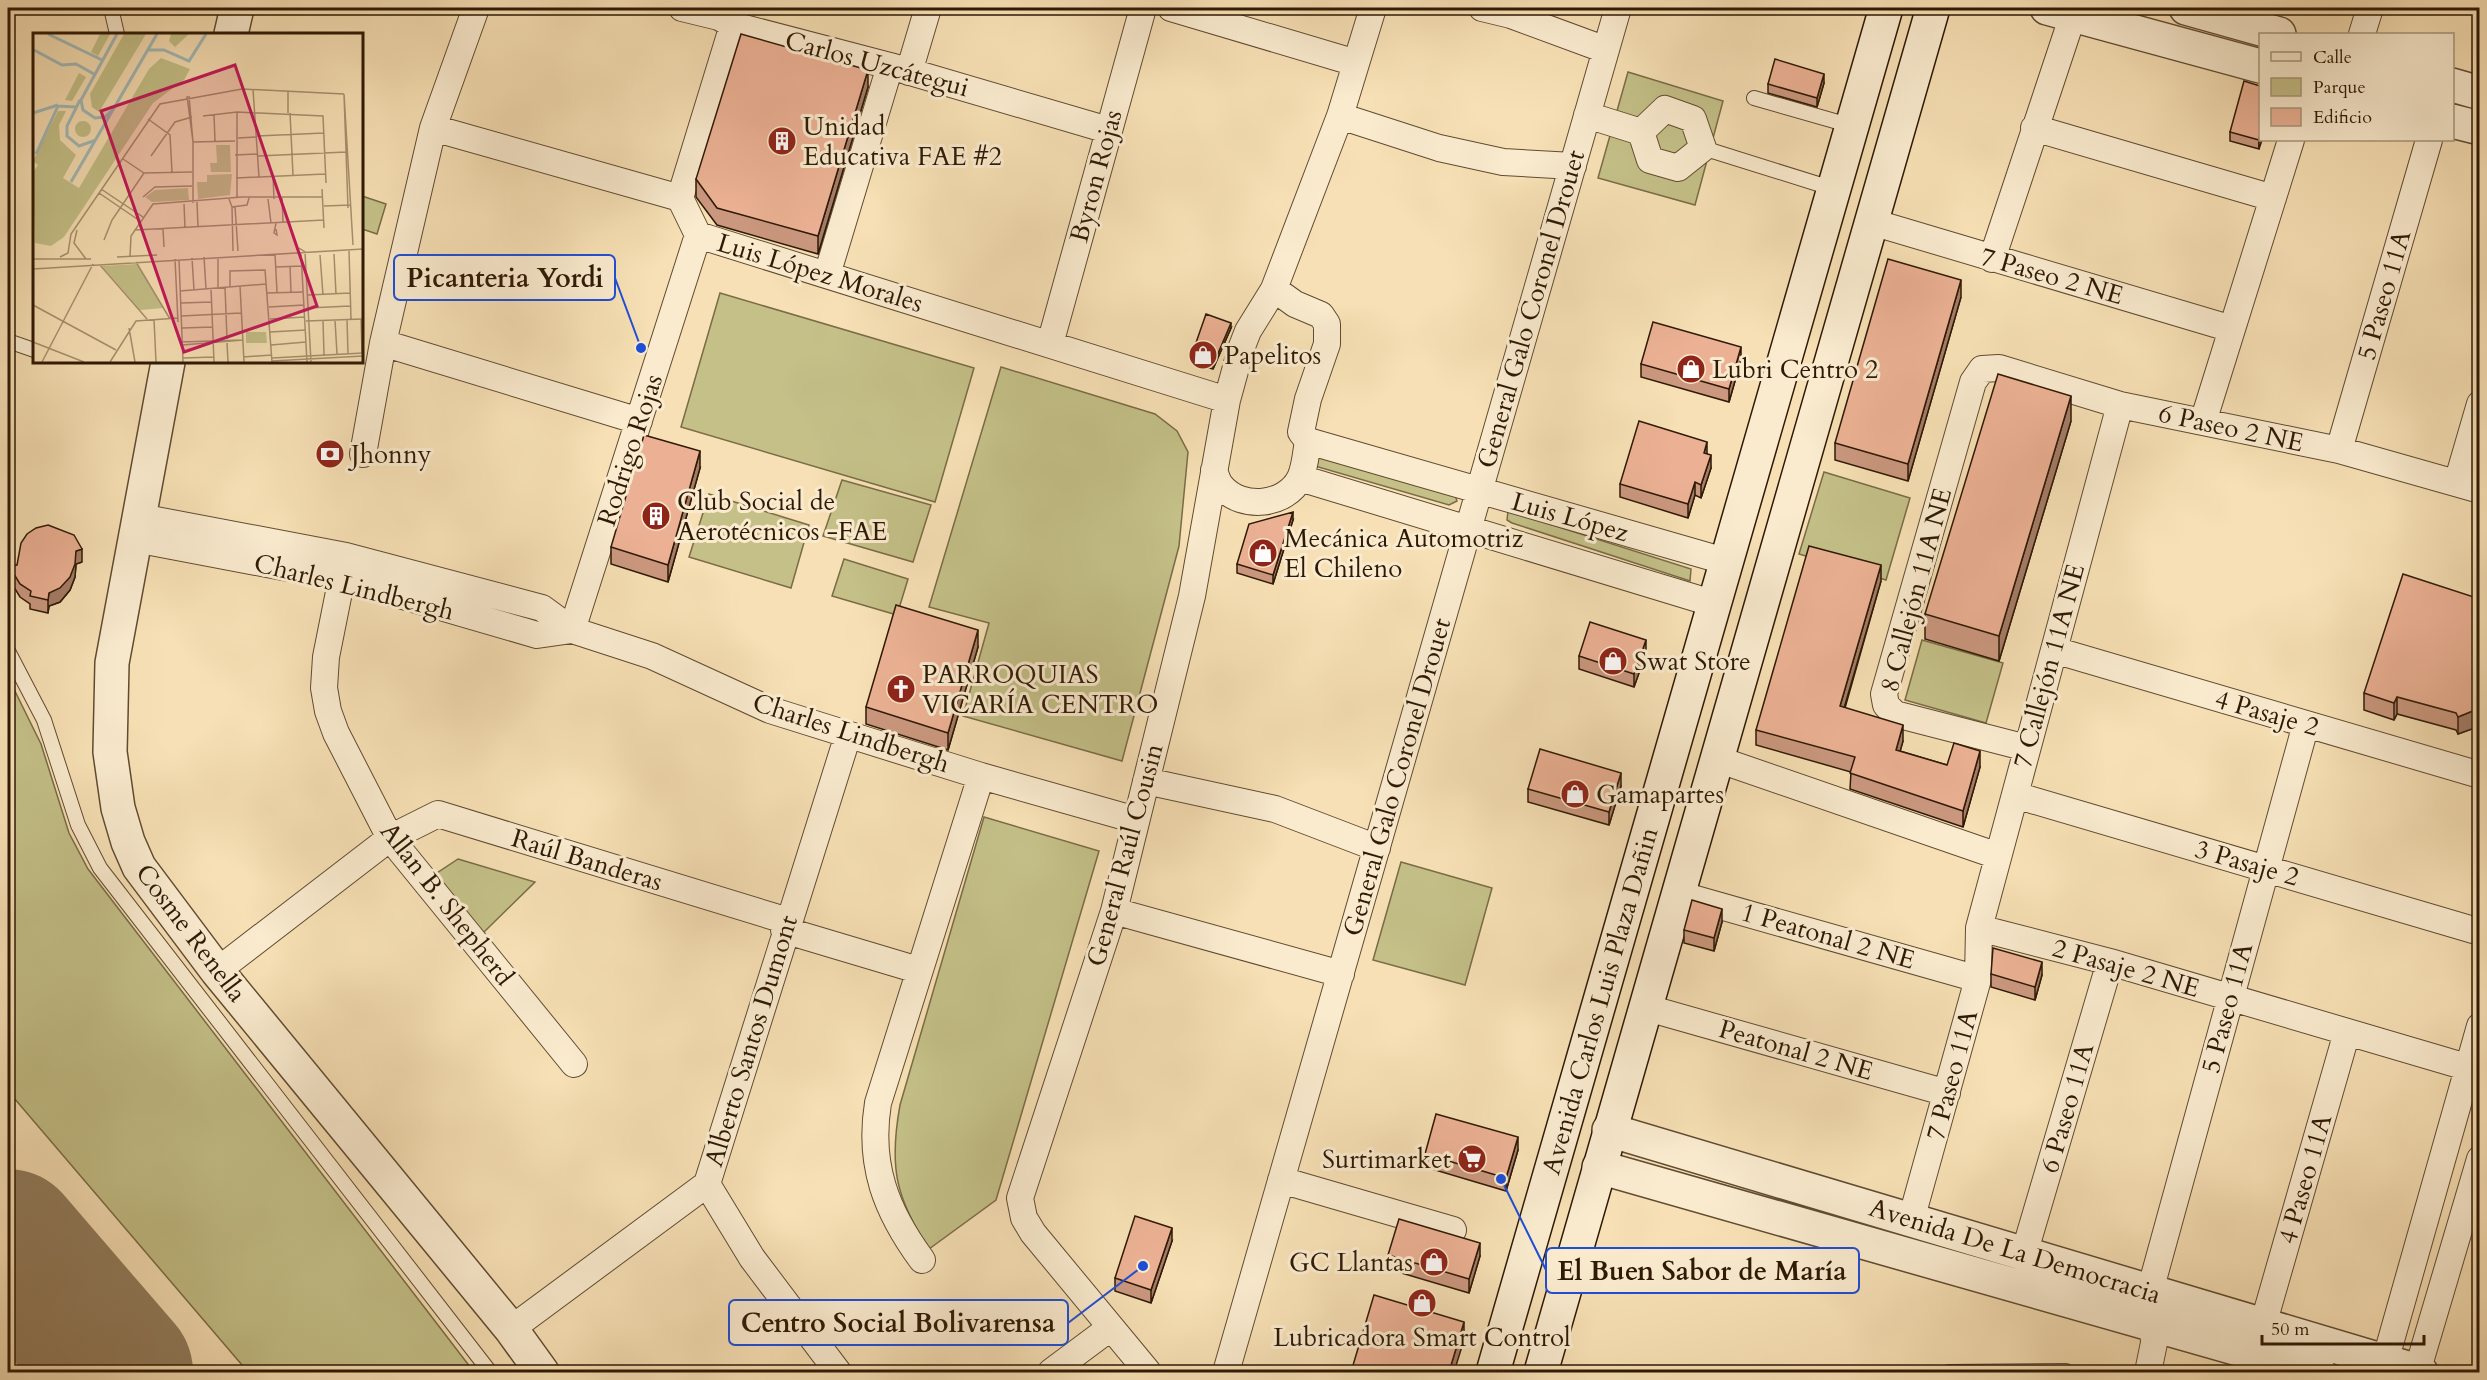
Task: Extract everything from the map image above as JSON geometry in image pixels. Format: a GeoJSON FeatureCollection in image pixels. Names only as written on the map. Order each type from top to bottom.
{"type":"FeatureCollection","features":[{"type":"Feature","properties":{"kind":"street"},"geometry":{"type":"LineString","coordinates":[[231,33],[236,8]]}},
{"type":"Feature","properties":{"kind":"street"},"geometry":{"type":"LineString","coordinates":[[363,454],[383,343],[433,128],[476,8]]}},
{"type":"Feature","properties":{"kind":"street","name":"Carlos Uzcátegui"},"geometry":{"type":"LineString","coordinates":[[682,8],[724,17],[1108,130]]}},
{"type":"Feature","properties":{"kind":"street"},"geometry":{"type":"LineString","coordinates":[[827,275],[899,69],[928,8]]}},
{"type":"Feature","properties":{"kind":"street","name":"Byron Rojas"},"geometry":{"type":"LineString","coordinates":[[1050,344],[1143,8]]}},
{"type":"Feature","properties":{"kind":"street"},"geometry":{"type":"LineString","coordinates":[[1172,8],[1356,63]]}},
{"type":"Feature","properties":{"kind":"street","name":"General Raúl Cousin"},"geometry":{"type":"LineString","coordinates":[[1110,1328],[1033,1233],[1024,1218],[1020,1198],[1114,911],[1192,596],[1227,400],[1248,331],[1274,289],[1340,116],[1373,8]]}},
{"type":"Feature","properties":{"kind":"street"},"geometry":{"type":"LineString","coordinates":[[1482,8],[1510,15],[1606,50]]}},
{"type":"Feature","properties":{"kind":"street","name":"General Galo Coronel Drouet"},"geometry":{"type":"LineString","coordinates":[[1226,1372],[1618,8]]}},
{"type":"Feature","properties":{"kind":"street","name":"Avenida Carlos Luis Plaza Dañin"},"geometry":{"type":"LineString","coordinates":[[1493,1372],[1886,8]]}},
{"type":"Feature","properties":{"kind":"street","name":"Avenida Carlos Luis Plaza Dañin"},"geometry":{"type":"LineString","coordinates":[[1541,1372],[1644,1007],[1933,8]]}},
{"type":"Feature","properties":{"kind":"street"},"geometry":{"type":"LineString","coordinates":[[2186,8],[2275,33]]}},
{"type":"Feature","properties":{"kind":"street"},"geometry":{"type":"LineString","coordinates":[[2362,33],[2370,8]]}},
{"type":"Feature","properties":{"kind":"street"},"geometry":{"type":"LineString","coordinates":[[1992,259],[2034,128],[2060,11],[2259,66]]}},
{"type":"Feature","properties":{"kind":"street"},"geometry":{"type":"LineString","coordinates":[[433,128],[680,198],[724,17]]}},
{"type":"Feature","properties":{"kind":"street"},"geometry":{"type":"LineString","coordinates":[[2454,86],[2479,92]]}},
{"type":"Feature","properties":{"kind":"street"},"geometry":{"type":"LineString","coordinates":[[1665,110],[1693,119],[1703,148],[1678,168],[1650,160],[1641,132],[1665,110]]}},
{"type":"Feature","properties":{"kind":"street"},"geometry":{"type":"LineString","coordinates":[[1587,115],[1641,132]]}},
{"type":"Feature","properties":{"kind":"street"},"geometry":{"type":"LineString","coordinates":[[1340,116],[1438,148],[1503,162],[1573,166]]}},
{"type":"Feature","properties":{"kind":"street"},"geometry":{"type":"LineString","coordinates":[[2454,122],[2480,128]]}},
{"type":"Feature","properties":{"kind":"street"},"geometry":{"type":"LineString","coordinates":[[2034,128],[2273,198]]}},
{"type":"Feature","properties":{"kind":"street"},"geometry":{"type":"LineString","coordinates":[[2203,422],[2291,141]]}},
{"type":"Feature","properties":{"kind":"street","name":"5 Paseo 11A"},"geometry":{"type":"LineString","coordinates":[[2338,450],[2429,141]]}},
{"type":"Feature","properties":{"kind":"street","name":"Luis López Morales"},"geometry":{"type":"LineString","coordinates":[[680,198],[698,235],[1227,400]]}},
{"type":"Feature","properties":{"kind":"street","name":"7 Paseo 2 NE"},"geometry":{"type":"LineString","coordinates":[[1872,222],[2232,329]]}},
{"type":"Feature","properties":{"kind":"street","name":"Rodrigo Rojas"},"geometry":{"type":"LineString","coordinates":[[572,630],[698,235]]}},
{"type":"Feature","properties":{"kind":"street"},"geometry":{"type":"LineString","coordinates":[[1214,470],[1221,486],[1246,502],[1263,502],[1280,496],[1291,490],[1300,478],[1308,441],[1301,432],[1308,399],[1327,344],[1327,324],[1321,315],[1295,304],[1274,289]]}},
{"type":"Feature","properties":{"kind":"street"},"geometry":{"type":"LineString","coordinates":[[383,343],[639,421]]}},
{"type":"Feature","properties":{"kind":"street","name":"Cosme Renella"},"geometry":{"type":"LineString","coordinates":[[168,363],[112,663],[109,710],[110,752],[118,808],[128,842],[139,867],[217,971],[511,1329],[542,1372]]}},
{"type":"Feature","properties":{"kind":"street","name":"6 Paseo 2 NE"},"geometry":{"type":"LineString","coordinates":[[1982,369],[1999,368],[2120,405],[2338,450],[2468,487]]}},
{"type":"Feature","properties":{"kind":"street","name":"8 Callejón 11A NE"},"geometry":{"type":"LineString","coordinates":[[1982,369],[1973,382],[1884,694],[1886,705],[1895,714],[2027,748]]}},
{"type":"Feature","properties":{"kind":"street"},"geometry":{"type":"LineString","coordinates":[[2468,487],[2480,404]]}},
{"type":"Feature","properties":{"kind":"street","name":"7 Callejón 11A NE"},"geometry":{"type":"LineString","coordinates":[[1979,928],[2120,405]]}},
{"type":"Feature","properties":{"kind":"street","name":"Luis López"},"geometry":{"type":"LineString","coordinates":[[1308,441],[1728,562]]}},
{"type":"Feature","properties":{"kind":"street","name":"Luis López"},"geometry":{"type":"LineString","coordinates":[[1300,478],[1715,604]]}},
{"type":"Feature","properties":{"kind":"street","name":"Charles Lindbergh"},"geometry":{"type":"LineString","coordinates":[[137,528],[344,567],[537,636],[572,630],[652,656],[770,710],[981,776],[1136,820]]}},
{"type":"Feature","properties":{"kind":"street","name":"Allan B. Shepherd"},"geometry":{"type":"LineString","coordinates":[[344,567],[326,657],[324,688],[328,711],[336,734],[390,838],[574,1064]]}},
{"type":"Feature","properties":{"kind":"street","name":"4 Pasaje 2"},"geometry":{"type":"LineString","coordinates":[[2054,650],[2480,775]]}},
{"type":"Feature","properties":{"kind":"street","name":"5 Paseo 11A"},"geometry":{"type":"LineString","coordinates":[[2150,1292],[2306,724]]}},
{"type":"Feature","properties":{"kind":"street","name":"Alberto Santos Dumont"},"geometry":{"type":"LineString","coordinates":[[511,1329],[706,1184],[848,735]]}},
{"type":"Feature","properties":{"kind":"street"},"geometry":{"type":"LineString","coordinates":[[1717,759],[1998,856]]}},
{"type":"Feature","properties":{"kind":"street"},"geometry":{"type":"LineString","coordinates":[[922,1260],[903,1234],[883,1191],[875,1124],[878,1103],[918,970],[981,776]]}},
{"type":"Feature","properties":{"kind":"street"},"geometry":{"type":"LineString","coordinates":[[1146,781],[1275,809],[1377,848]]}},
{"type":"Feature","properties":{"kind":"street","name":"3 Pasaje 2"},"geometry":{"type":"LineString","coordinates":[[2014,795],[2480,932]]}},
{"type":"Feature","properties":{"kind":"street","name":"Raúl Banderas"},"geometry":{"type":"LineString","coordinates":[[217,971],[390,838],[438,814],[918,970]]}},
{"type":"Feature","properties":{"kind":"street","name":"1 Peatonal 2 NE"},"geometry":{"type":"LineString","coordinates":[[1678,894],[1978,979]]}},
{"type":"Feature","properties":{"kind":"street"},"geometry":{"type":"LineString","coordinates":[[1114,911],[1341,974]]}},
{"type":"Feature","properties":{"kind":"street","name":"2 Pasaje 2 NE"},"geometry":{"type":"LineString","coordinates":[[1979,928],[2110,962],[2474,1070]]}},
{"type":"Feature","properties":{"kind":"street","name":"7 Paseo 11A"},"geometry":{"type":"LineString","coordinates":[[1911,1220],[1978,979],[1979,928]]}},
{"type":"Feature","properties":{"kind":"street","name":"6 Paseo 11A"},"geometry":{"type":"LineString","coordinates":[[2024,1254],[2110,962]]}},
{"type":"Feature","properties":{"kind":"street","name":"Peatonal 2 NE"},"geometry":{"type":"LineString","coordinates":[[1644,1007],[1947,1093]]}},
{"type":"Feature","properties":{"kind":"street"},"geometry":{"type":"LineString","coordinates":[[2383,1367],[2474,1070],[2480,1026]]}},
{"type":"Feature","properties":{"kind":"street","name":"4 Paseo 11A"},"geometry":{"type":"LineString","coordinates":[[2263,1325],[2347,1032]]}},
{"type":"Feature","properties":{"kind":"street","name":"Avenida De La Democracia"},"geometry":{"type":"LineString","coordinates":[[1609,1130],[2263,1325],[2383,1367],[2418,1372]]}},
{"type":"Feature","properties":{"kind":"street"},"geometry":{"type":"LineString","coordinates":[[2418,1372],[2480,1158]]}},
{"type":"Feature","properties":{"kind":"street","name":"Avenida De La Democracia"},"geometry":{"type":"LineString","coordinates":[[1599,1167],[2319,1372]]}},
{"type":"Feature","properties":{"kind":"street"},"geometry":{"type":"LineString","coordinates":[[1281,1180],[1453,1230]]}},
{"type":"Feature","properties":{"kind":"street"},"geometry":{"type":"LineString","coordinates":[[706,1184],[752,1258],[838,1372]]}},
{"type":"Feature","properties":{"kind":"street"},"geometry":{"type":"LineString","coordinates":[[2148,1372],[2154,1343],[2153,1324]]}},
{"type":"Feature","properties":{"kind":"street"},"geometry":{"type":"LineString","coordinates":[[1051,1372],[1110,1328],[1142,1370]]}},
{"type":"Feature","properties":{"kind":"lane"},"geometry":{"type":"LineString","coordinates":[[111,8],[117,33]]}},
{"type":"Feature","properties":{"kind":"lane"},"geometry":{"type":"LineString","coordinates":[[1754,98],[1852,126]]}},
{"type":"Feature","properties":{"kind":"lane"},"geometry":{"type":"LineString","coordinates":[[1703,148],[1834,189]]}},
{"type":"Feature","properties":{"kind":"lane"},"geometry":{"type":"LineString","coordinates":[[8,341],[33,350]]}},
{"type":"Feature","properties":{"kind":"lane"},"geometry":{"type":"LineString","coordinates":[[8,651],[44,720],[78,825],[100,868],[490,1372]]}},
{"type":"Feature","properties":{"kind":"lane"},"geometry":{"type":"LineString","coordinates":[[1949,1372],[2066,1371]]}},
{"type":"Feature","properties":{"kind":"green space"},"geometry":{"type":"Polygon","coordinates":[[[1628,72],[1723,101],[1695,205],[1598,178],[1628,72]]]}},
{"type":"Feature","properties":{"kind":"green space"},"geometry":{"type":"Polygon","coordinates":[[[363,196],[386,204],[377,234],[363,229],[363,196]]]}},
{"type":"Feature","properties":{"kind":"green space"},"geometry":{"type":"Polygon","coordinates":[[[720,293],[974,368],[935,502],[681,427],[720,293]]]}},
{"type":"Feature","properties":{"kind":"green space"},"geometry":{"type":"Polygon","coordinates":[[[1001,367],[1155,414],[1177,431],[1188,452],[1179,546],[1122,761],[963,716],[989,623],[929,607],[1001,367]]]}},
{"type":"Feature","properties":{"kind":"green space"},"geometry":{"type":"Polygon","coordinates":[[[1310,455],[1455,495],[1457,501],[1449,505],[1308,464],[1310,455]]]}},
{"type":"Feature","properties":{"kind":"green space"},"geometry":{"type":"Polygon","coordinates":[[[1824,472],[1910,498],[1886,580],[1799,554],[1824,472]]]}},
{"type":"Feature","properties":{"kind":"green space"},"geometry":{"type":"Polygon","coordinates":[[[842,480],[931,505],[913,562],[823,536],[842,480]]]}},
{"type":"Feature","properties":{"kind":"green space"},"geometry":{"type":"Polygon","coordinates":[[[709,494],[809,525],[791,588],[689,557],[709,494]]]}},
{"type":"Feature","properties":{"kind":"green space"},"geometry":{"type":"Polygon","coordinates":[[[1508,511],[1691,569],[1690,581],[1512,523],[1507,520],[1508,511]]]}},
{"type":"Feature","properties":{"kind":"green space"},"geometry":{"type":"Polygon","coordinates":[[[844,559],[908,579],[897,615],[832,596],[844,559]]]}},
{"type":"Feature","properties":{"kind":"green space"},"geometry":{"type":"Polygon","coordinates":[[[1922,640],[2003,663],[1986,723],[1905,700],[1922,640]]]}},
{"type":"Feature","properties":{"kind":"green space"},"geometry":{"type":"Polygon","coordinates":[[[8,677],[41,744],[69,833],[88,869],[474,1372],[248,1372],[8,1091],[8,677]]]}},
{"type":"Feature","properties":{"kind":"green space"},"geometry":{"type":"Polygon","coordinates":[[[984,817],[1099,851],[996,1200],[929,1249],[902,1197],[895,1164],[897,1127],[900,1105],[984,817]]]}},
{"type":"Feature","properties":{"kind":"green space"},"geometry":{"type":"Polygon","coordinates":[[[458,859],[535,882],[483,933],[431,877],[458,859]]]}},
{"type":"Feature","properties":{"kind":"green space"},"geometry":{"type":"Polygon","coordinates":[[[1401,862],[1492,888],[1465,985],[1373,960],[1401,862]]]}},
{"type":"Feature","properties":{"kind":"building","name":"Unidad Educativa FAE #2"},"geometry":{"type":"Polygon","coordinates":[[[741,34],[868,70],[818,236],[717,208],[696,179],[741,34]]]}},
{"type":"Feature","properties":{"kind":"building"},"geometry":{"type":"Polygon","coordinates":[[[1775,59],[1824,74],[1817,98],[1768,84],[1775,59]]]}},
{"type":"Feature","properties":{"kind":"building"},"geometry":{"type":"Polygon","coordinates":[[[2244,81],[2259,86],[2259,140],[2230,132],[2244,81]]]}},
{"type":"Feature","properties":{"kind":"building"},"geometry":{"type":"Polygon","coordinates":[[[1888,259],[1961,280],[1908,464],[1835,443],[1888,259]]]}},
{"type":"Feature","properties":{"kind":"building"},"geometry":{"type":"Polygon","coordinates":[[[1206,314],[1231,323],[1213,365],[1191,357],[1206,314]]]}},
{"type":"Feature","properties":{"kind":"building","name":"Lubri Centro 2"},"geometry":{"type":"Polygon","coordinates":[[[1653,322],[1741,347],[1729,389],[1641,364],[1653,322]]]}},
{"type":"Feature","properties":{"kind":"building"},"geometry":{"type":"Polygon","coordinates":[[[1998,374],[2071,396],[1999,636],[1925,614],[1998,374]]]}},
{"type":"Feature","properties":{"kind":"building"},"geometry":{"type":"Polygon","coordinates":[[[1639,421],[1707,442],[1704,453],[1711,455],[1701,485],[1695,482],[1688,504],[1620,484],[1639,421]]]}},
{"type":"Feature","properties":{"kind":"building","name":"Club Social de Aerotécnicos -FAE"},"geometry":{"type":"Polygon","coordinates":[[[644,435],[700,451],[668,565],[611,547],[644,435]]]}},
{"type":"Feature","properties":{"kind":"building","name":"Mecánica Automotriz El Chileno"},"geometry":{"type":"Polygon","coordinates":[[[1293,512],[1273,575],[1237,564],[1249,524],[1293,512]]]}},
{"type":"Feature","properties":{"kind":"building"},"geometry":{"type":"Polygon","coordinates":[[[48,525],[74,535],[82,549],[76,551],[75,564],[70,577],[60,588],[49,593],[48,600],[30,596],[31,591],[20,584],[9,566],[17,565],[21,543],[27,534],[36,528],[48,525]]]}},
{"type":"Feature","properties":{"kind":"building"},"geometry":{"type":"Polygon","coordinates":[[[1809,546],[1881,565],[1840,706],[1903,725],[1896,750],[1947,765],[1954,743],[1980,751],[1963,811],[1850,773],[1855,757],[1756,730],[1809,546]]]}},
{"type":"Feature","properties":{"kind":"building"},"geometry":{"type":"Polygon","coordinates":[[[2403,574],[2480,599],[2480,708],[2458,717],[2456,713],[2397,697],[2394,703],[2364,693],[2403,574]]]}},
{"type":"Feature","properties":{"kind":"building"},"geometry":{"type":"Polygon","coordinates":[[[896,605],[978,630],[948,733],[866,707],[896,605]]]}},
{"type":"Feature","properties":{"kind":"building","name":"Swat Store"},"geometry":{"type":"Polygon","coordinates":[[[1590,622],[1646,640],[1634,674],[1579,656],[1590,622]]]}},
{"type":"Feature","properties":{"kind":"building","name":"Gamapartes"},"geometry":{"type":"Polygon","coordinates":[[[1540,749],[1621,773],[1609,812],[1528,789],[1540,749]]]}},
{"type":"Feature","properties":{"kind":"building"},"geometry":{"type":"Polygon","coordinates":[[[1692,900],[1722,909],[1714,938],[1684,930],[1692,900]]]}},
{"type":"Feature","properties":{"kind":"building"},"geometry":{"type":"Polygon","coordinates":[[[1993,948],[2042,962],[2035,987],[1991,974],[1993,948]]]}},
{"type":"Feature","properties":{"kind":"building","name":"Surtimarket"},"geometry":{"type":"Polygon","coordinates":[[[1436,1114],[1518,1137],[1506,1178],[1425,1154],[1436,1114]]]}},
{"type":"Feature","properties":{"kind":"building"},"geometry":{"type":"Polygon","coordinates":[[[1135,1216],[1172,1228],[1151,1290],[1115,1278],[1135,1216]]]}},
{"type":"Feature","properties":{"kind":"building","name":"GC Llantas"},"geometry":{"type":"Polygon","coordinates":[[[1399,1219],[1480,1243],[1469,1279],[1388,1255],[1399,1219]]]}},
{"type":"Feature","properties":{"kind":"building"},"geometry":{"type":"Polygon","coordinates":[[[1374,1295],[1464,1322],[1449,1372],[1351,1372],[1374,1295]]]}},
{"type":"Feature","properties":{"kind":"taxiway"},"geometry":{"type":"LineString","coordinates":[[28,1266],[55,1316],[63,1343],[65,1372]]}},
{"type":"Feature","properties":{"kind":"runway"},"geometry":{"type":"LineString","coordinates":[[8,1242],[120,1372]]}},
{"type":"Feature","properties":{"kind":"place","name":"Unidad Educativa FAE #2"},"geometry":{"type":"Point","coordinates":[782,141]}},
{"type":"Feature","properties":{"kind":"place","name":"Picanteria Yordi"},"geometry":{"type":"Point","coordinates":[641,348]}},
{"type":"Feature","properties":{"kind":"place","name":"Papelitos"},"geometry":{"type":"Point","coordinates":[1203,355]}},
{"type":"Feature","properties":{"kind":"place","name":"Lubri Centro 2"},"geometry":{"type":"Point","coordinates":[1691,369]}},
{"type":"Feature","properties":{"kind":"place","name":"Jhonny"},"geometry":{"type":"Point","coordinates":[330,454]}},
{"type":"Feature","properties":{"kind":"place","name":"Club Social de Aerotécnicos -FAE"},"geometry":{"type":"Point","coordinates":[656,516]}},
{"type":"Feature","properties":{"kind":"place","name":"Mecánica Automotriz El Chileno"},"geometry":{"type":"Point","coordinates":[1263,553]}},
{"type":"Feature","properties":{"kind":"place","name":"Swat Store"},"geometry":{"type":"Point","coordinates":[1613,661]}},
{"type":"Feature","properties":{"kind":"place","name":"PARROQUIAS VICARÍA CENTRO"},"geometry":{"type":"Point","coordinates":[901,689]}},
{"type":"Feature","properties":{"kind":"place","name":"Gamapartes"},"geometry":{"type":"Point","coordinates":[1575,794]}},
{"type":"Feature","properties":{"kind":"place","name":"Surtimarket"},"geometry":{"type":"Point","coordinates":[1472,1159]}},
{"type":"Feature","properties":{"kind":"place","name":"El Buen Sabor de María"},"geometry":{"type":"Point","coordinates":[1501,1179]}},
{"type":"Feature","properties":{"kind":"place","name":"GC Llantas"},"geometry":{"type":"Point","coordinates":[1434,1262]}},
{"type":"Feature","properties":{"kind":"place","name":"Centro Social Bolivarensa"},"geometry":{"type":"Point","coordinates":[1143,1266]}},
{"type":"Feature","properties":{"kind":"place","name":"Lubricadora Smart Control"},"geometry":{"type":"Point","coordinates":[1422,1303]}}]}
